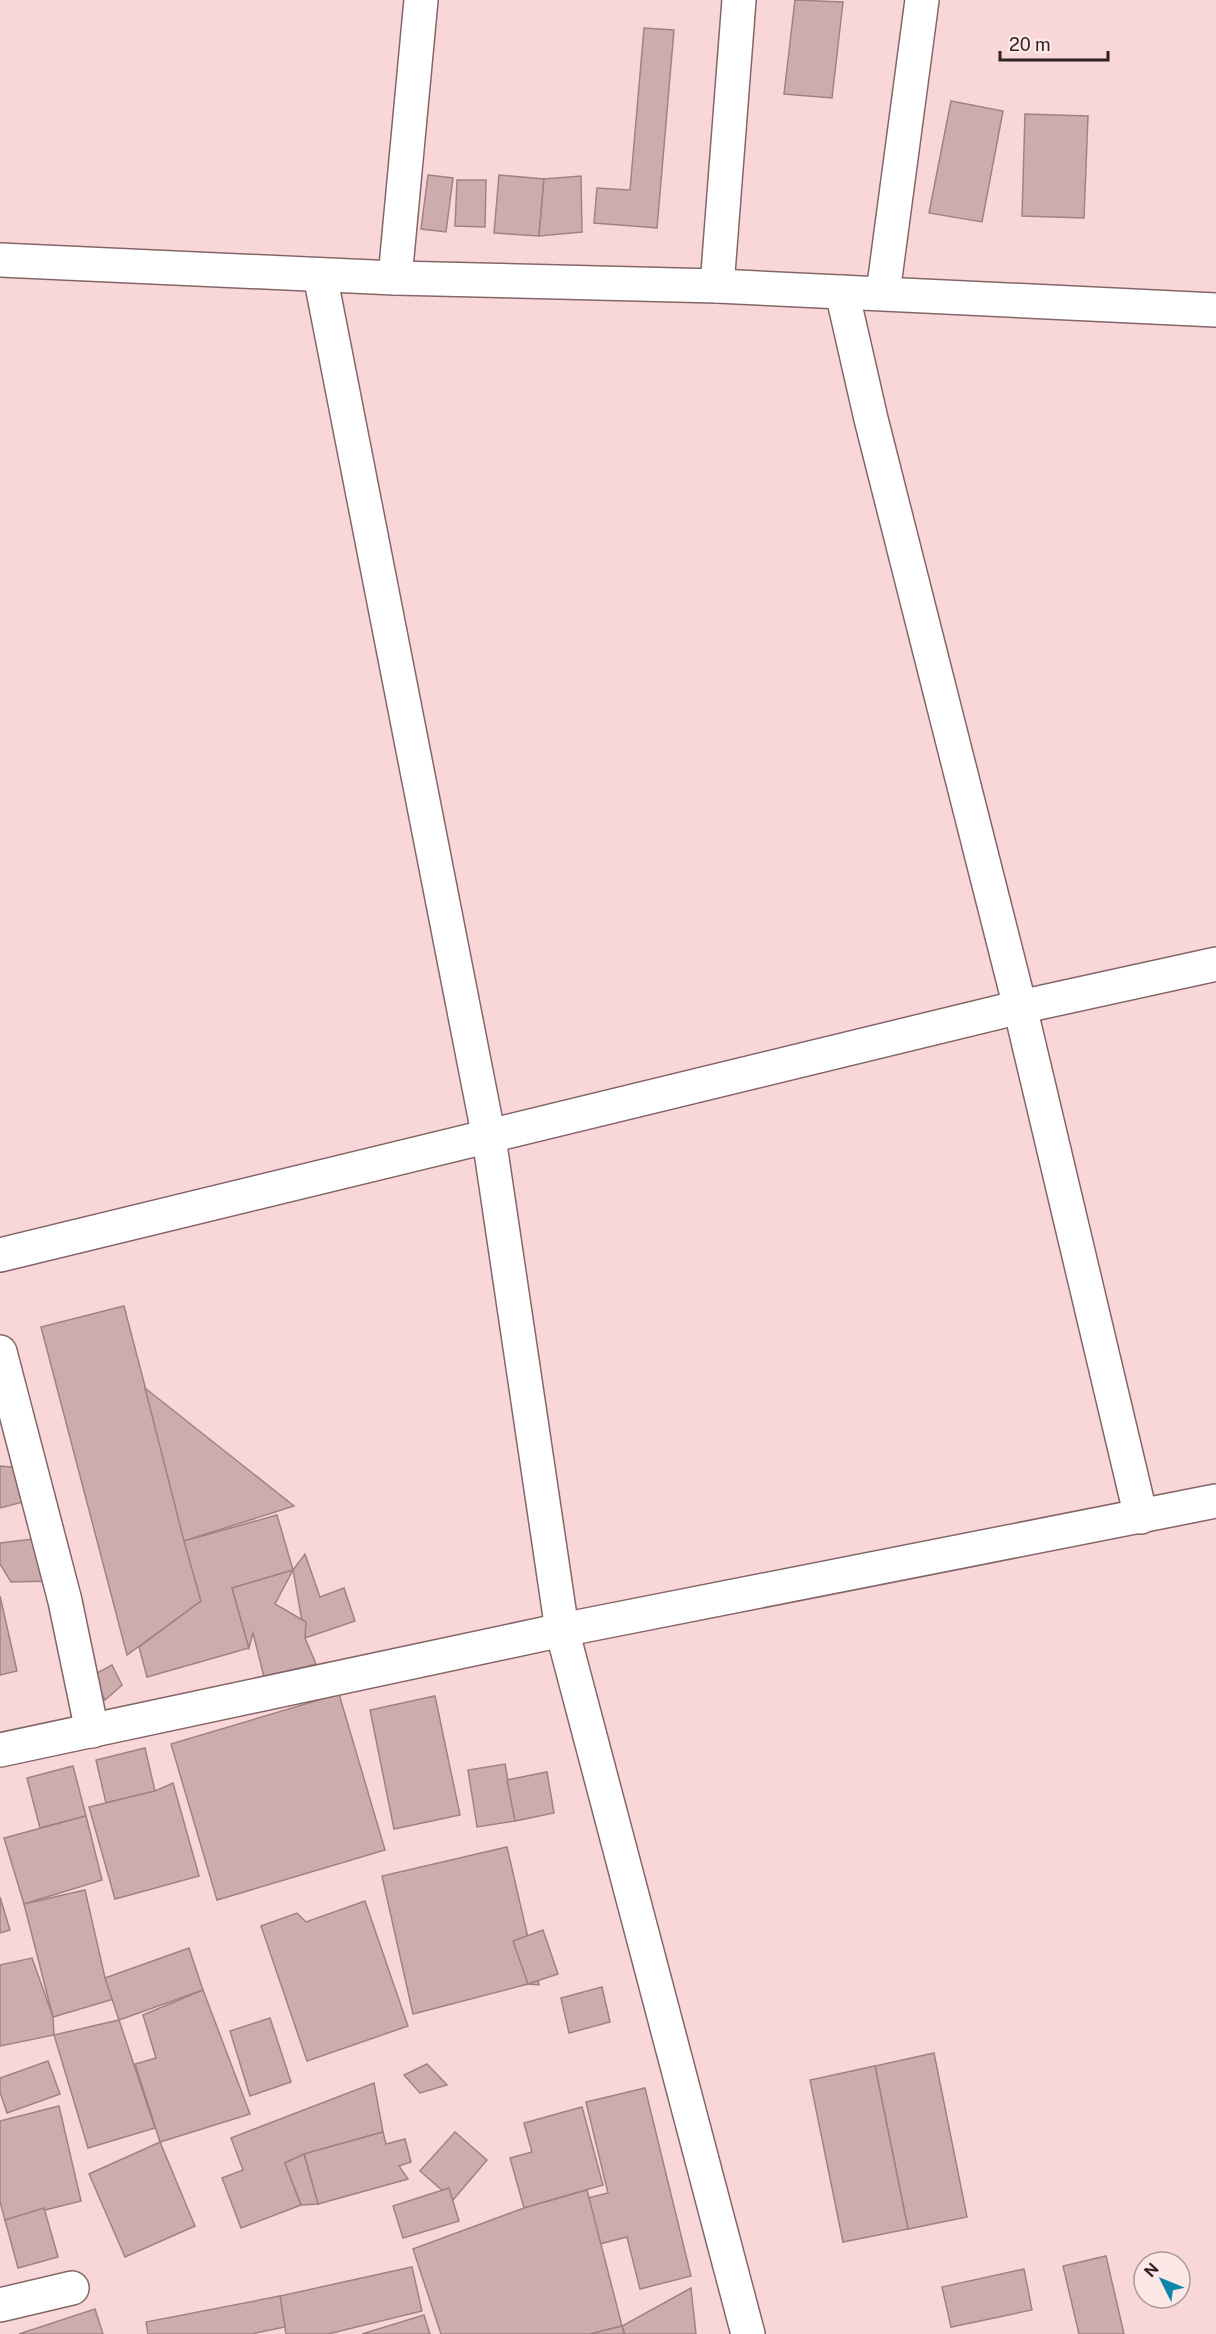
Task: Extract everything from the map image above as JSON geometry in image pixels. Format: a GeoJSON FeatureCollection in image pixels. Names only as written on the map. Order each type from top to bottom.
{"type":"FeatureCollection","features":[{"type":"Feature","properties":{"kind":"street"},"geometry":{"type":"LineString","coordinates":[[395,278],[421,0]]}},
{"type":"Feature","properties":{"kind":"street"},"geometry":{"type":"LineString","coordinates":[[717,286],[739,0]]}},
{"type":"Feature","properties":{"kind":"street"},"geometry":{"type":"LineString","coordinates":[[883,293],[922,0]]}},
{"type":"Feature","properties":{"kind":"street"},"geometry":{"type":"LineString","coordinates":[[0,260],[395,278],[717,286],[1216,310]]}},
{"type":"Feature","properties":{"kind":"street"},"geometry":{"type":"LineString","coordinates":[[320,275],[489,1138],[562,1630],[748,2334]]}},
{"type":"Feature","properties":{"kind":"street"},"geometry":{"type":"LineString","coordinates":[[842,292],[874,430],[1020,1007],[1142,1516]]}},
{"type":"Feature","properties":{"kind":"street"},"geometry":{"type":"LineString","coordinates":[[0,1256],[1020,1007],[1216,964]]}},
{"type":"Feature","properties":{"kind":"street"},"geometry":{"type":"LineString","coordinates":[[0,1352],[65,1601],[92,1731]]}},
{"type":"Feature","properties":{"kind":"street"},"geometry":{"type":"LineString","coordinates":[[0,1750],[562,1630],[1216,1501]]}},
{"type":"Feature","properties":{"kind":"street"},"geometry":{"type":"LineString","coordinates":[[0,2305],[72,2288]]}},
{"type":"Feature","properties":{"kind":"building"},"geometry":{"type":"Polygon","coordinates":[[[795,0],[843,2],[832,98],[784,94],[795,0]]]}},
{"type":"Feature","properties":{"kind":"building"},"geometry":{"type":"Polygon","coordinates":[[[644,28],[674,30],[657,228],[594,223],[597,188],[630,190],[644,28]]]}},
{"type":"Feature","properties":{"kind":"building"},"geometry":{"type":"Polygon","coordinates":[[[951,101],[1003,111],[982,222],[929,213],[951,101]]]}},
{"type":"Feature","properties":{"kind":"building"},"geometry":{"type":"Polygon","coordinates":[[[1025,114],[1088,116],[1084,218],[1022,216],[1025,114]]]}},
{"type":"Feature","properties":{"kind":"building"},"geometry":{"type":"Polygon","coordinates":[[[428,175],[453,178],[446,232],[421,229],[428,175]]]}},
{"type":"Feature","properties":{"kind":"building"},"geometry":{"type":"Polygon","coordinates":[[[499,175],[544,179],[539,236],[494,233],[499,175]]]}},
{"type":"Feature","properties":{"kind":"building"},"geometry":{"type":"Polygon","coordinates":[[[581,176],[582,232],[539,236],[544,179],[581,176]]]}},
{"type":"Feature","properties":{"kind":"building"},"geometry":{"type":"Polygon","coordinates":[[[457,180],[486,180],[485,227],[455,226],[457,180]]]}},
{"type":"Feature","properties":{"kind":"building"},"geometry":{"type":"Polygon","coordinates":[[[124,1306],[201,1601],[127,1655],[41,1327],[124,1306]]]}},
{"type":"Feature","properties":{"kind":"building"},"geometry":{"type":"Polygon","coordinates":[[[145,1388],[294,1506],[184,1541],[145,1388]]]}},
{"type":"Feature","properties":{"kind":"building"},"geometry":{"type":"Polygon","coordinates":[[[0,1466],[25,1468],[23,1502],[0,1508],[0,1466]]]}},
{"type":"Feature","properties":{"kind":"building"},"geometry":{"type":"Polygon","coordinates":[[[277,1515],[293,1570],[232,1588],[249,1648],[147,1677],[139,1647],[201,1601],[184,1541],[277,1515]]]}},
{"type":"Feature","properties":{"kind":"building"},"geometry":{"type":"Polygon","coordinates":[[[33,1539],[54,1581],[11,1582],[0,1564],[0,1543],[33,1539]]]}},
{"type":"Feature","properties":{"kind":"building"},"geometry":{"type":"Polygon","coordinates":[[[305,1554],[320,1597],[344,1588],[355,1621],[305,1638],[293,1570],[305,1554]]]}},
{"type":"Feature","properties":{"kind":"building"},"geometry":{"type":"Polygon","coordinates":[[[293,1570],[275,1604],[306,1622],[305,1638],[316,1664],[264,1677],[253,1633],[249,1648],[232,1588],[293,1570]]]}},
{"type":"Feature","properties":{"kind":"building"},"geometry":{"type":"Polygon","coordinates":[[[0,1596],[17,1671],[0,1675],[0,1596]]]}},
{"type":"Feature","properties":{"kind":"building"},"geometry":{"type":"Polygon","coordinates":[[[112,1665],[122,1685],[105,1700],[93,1675],[112,1665]]]}},
{"type":"Feature","properties":{"kind":"building"},"geometry":{"type":"Polygon","coordinates":[[[339,1694],[385,1850],[217,1900],[171,1744],[339,1694]]]}},
{"type":"Feature","properties":{"kind":"building"},"geometry":{"type":"Polygon","coordinates":[[[435,1696],[460,1815],[394,1829],[370,1710],[435,1696]]]}},
{"type":"Feature","properties":{"kind":"building"},"geometry":{"type":"Polygon","coordinates":[[[145,1748],[155,1791],[106,1803],[96,1760],[145,1748]]]}},
{"type":"Feature","properties":{"kind":"building"},"geometry":{"type":"Polygon","coordinates":[[[505,1764],[515,1821],[477,1827],[468,1770],[505,1764]]]}},
{"type":"Feature","properties":{"kind":"building"},"geometry":{"type":"Polygon","coordinates":[[[73,1766],[86,1816],[40,1828],[27,1778],[73,1766]]]}},
{"type":"Feature","properties":{"kind":"building"},"geometry":{"type":"Polygon","coordinates":[[[547,1772],[554,1813],[515,1821],[507,1780],[547,1772]]]}},
{"type":"Feature","properties":{"kind":"building"},"geometry":{"type":"Polygon","coordinates":[[[173,1783],[199,1876],[115,1899],[89,1807],[155,1791],[173,1783]]]}},
{"type":"Feature","properties":{"kind":"building"},"geometry":{"type":"Polygon","coordinates":[[[86,1816],[102,1880],[24,1904],[4,1838],[86,1816]]]}},
{"type":"Feature","properties":{"kind":"building"},"geometry":{"type":"Polygon","coordinates":[[[507,1847],[539,1985],[528,1984],[413,2014],[382,1876],[507,1847]]]}},
{"type":"Feature","properties":{"kind":"building"},"geometry":{"type":"Polygon","coordinates":[[[85,1890],[105,1978],[117,1998],[53,2017],[24,1904],[85,1890]]]}},
{"type":"Feature","properties":{"kind":"building"},"geometry":{"type":"Polygon","coordinates":[[[0,1897],[10,1930],[0,1933],[0,1897]]]}},
{"type":"Feature","properties":{"kind":"building"},"geometry":{"type":"Polygon","coordinates":[[[365,1901],[408,2026],[307,2061],[261,1926],[297,1913],[306,1922],[365,1901]]]}},
{"type":"Feature","properties":{"kind":"building"},"geometry":{"type":"Polygon","coordinates":[[[543,1930],[558,1974],[528,1984],[513,1941],[543,1930]]]}},
{"type":"Feature","properties":{"kind":"building"},"geometry":{"type":"Polygon","coordinates":[[[189,1948],[203,1990],[119,2020],[105,1978],[189,1948]]]}},
{"type":"Feature","properties":{"kind":"building"},"geometry":{"type":"Polygon","coordinates":[[[32,1958],[53,2017],[54,2035],[0,2046],[0,1965],[32,1958]]]}},
{"type":"Feature","properties":{"kind":"building"},"geometry":{"type":"Polygon","coordinates":[[[602,1987],[610,2022],[569,2033],[561,1998],[602,1987]]]}},
{"type":"Feature","properties":{"kind":"building"},"geometry":{"type":"Polygon","coordinates":[[[203,1990],[250,2114],[160,2142],[135,2064],[156,2058],[143,2015],[203,1990]]]}},
{"type":"Feature","properties":{"kind":"building"},"geometry":{"type":"Polygon","coordinates":[[[270,2018],[291,2082],[250,2096],[230,2031],[270,2018]]]}},
{"type":"Feature","properties":{"kind":"building"},"geometry":{"type":"Polygon","coordinates":[[[119,2020],[155,2128],[88,2148],[54,2035],[119,2020]]]}},
{"type":"Feature","properties":{"kind":"building"},"geometry":{"type":"Polygon","coordinates":[[[934,2053],[967,2217],[908,2229],[875,2066],[934,2053]]]}},
{"type":"Feature","properties":{"kind":"building"},"geometry":{"type":"Polygon","coordinates":[[[48,2061],[60,2094],[7,2113],[0,2092],[0,2078],[48,2061]]]}},
{"type":"Feature","properties":{"kind":"building"},"geometry":{"type":"Polygon","coordinates":[[[427,2064],[447,2085],[420,2093],[404,2075],[427,2064]]]}},
{"type":"Feature","properties":{"kind":"building"},"geometry":{"type":"Polygon","coordinates":[[[875,2066],[908,2229],[843,2242],[810,2080],[875,2066]]]}},
{"type":"Feature","properties":{"kind":"building"},"geometry":{"type":"Polygon","coordinates":[[[374,2083],[383,2132],[304,2154],[285,2163],[301,2205],[241,2228],[222,2178],[243,2170],[231,2138],[374,2083]]]}},
{"type":"Feature","properties":{"kind":"building"},"geometry":{"type":"Polygon","coordinates":[[[645,2088],[691,2276],[640,2289],[627,2237],[584,2248],[572,2202],[608,2193],[586,2102],[645,2088]]]}},
{"type":"Feature","properties":{"kind":"building"},"geometry":{"type":"Polygon","coordinates":[[[59,2106],[81,2201],[5,2220],[0,2202],[0,2121],[59,2106]]]}},
{"type":"Feature","properties":{"kind":"building"},"geometry":{"type":"Polygon","coordinates":[[[582,2107],[603,2185],[524,2208],[510,2158],[532,2152],[524,2123],[582,2107]]]}},
{"type":"Feature","properties":{"kind":"building"},"geometry":{"type":"Polygon","coordinates":[[[383,2132],[386,2144],[405,2139],[411,2162],[399,2166],[408,2179],[318,2204],[304,2154],[383,2132]]]}},
{"type":"Feature","properties":{"kind":"building"},"geometry":{"type":"Polygon","coordinates":[[[455,2132],[487,2160],[453,2200],[420,2171],[455,2132]]]}},
{"type":"Feature","properties":{"kind":"building"},"geometry":{"type":"Polygon","coordinates":[[[160,2142],[195,2226],[125,2257],[89,2174],[160,2142]]]}},
{"type":"Feature","properties":{"kind":"building"},"geometry":{"type":"Polygon","coordinates":[[[304,2154],[318,2204],[301,2205],[285,2163],[304,2154]]]}},
{"type":"Feature","properties":{"kind":"building"},"geometry":{"type":"Polygon","coordinates":[[[449,2188],[459,2221],[403,2238],[393,2206],[449,2188]]]}},
{"type":"Feature","properties":{"kind":"building"},"geometry":{"type":"Polygon","coordinates":[[[587,2190],[622,2326],[590,2334],[441,2334],[413,2249],[524,2208],[587,2190]]]}},
{"type":"Feature","properties":{"kind":"building"},"geometry":{"type":"Polygon","coordinates":[[[44,2208],[58,2257],[18,2268],[5,2220],[44,2208]]]}},
{"type":"Feature","properties":{"kind":"building"},"geometry":{"type":"Polygon","coordinates":[[[1106,2256],[1124,2334],[1079,2334],[1063,2266],[1106,2256]]]}},
{"type":"Feature","properties":{"kind":"building"},"geometry":{"type":"Polygon","coordinates":[[[412,2267],[422,2311],[328,2334],[286,2334],[280,2296],[412,2267]]]}},
{"type":"Feature","properties":{"kind":"building"},"geometry":{"type":"Polygon","coordinates":[[[1024,2269],[1032,2310],[951,2327],[942,2287],[1024,2269]]]}},
{"type":"Feature","properties":{"kind":"building"},"geometry":{"type":"Polygon","coordinates":[[[691,2288],[696,2334],[625,2334],[622,2326],[691,2288]]]}},
{"type":"Feature","properties":{"kind":"building"},"geometry":{"type":"Polygon","coordinates":[[[280,2296],[285,2327],[251,2334],[148,2334],[146,2322],[280,2296]]]}},
{"type":"Feature","properties":{"kind":"building"},"geometry":{"type":"Polygon","coordinates":[[[95,2309],[103,2334],[19,2334],[95,2309]]]}},
{"type":"Feature","properties":{"kind":"building"},"geometry":{"type":"Polygon","coordinates":[[[424,2315],[430,2334],[362,2334],[424,2315]]]}},
{"type":"Feature","properties":{"kind":"building"},"geometry":{"type":"Polygon","coordinates":[[[622,2326],[624,2334],[590,2334],[622,2326]]]}}]}
